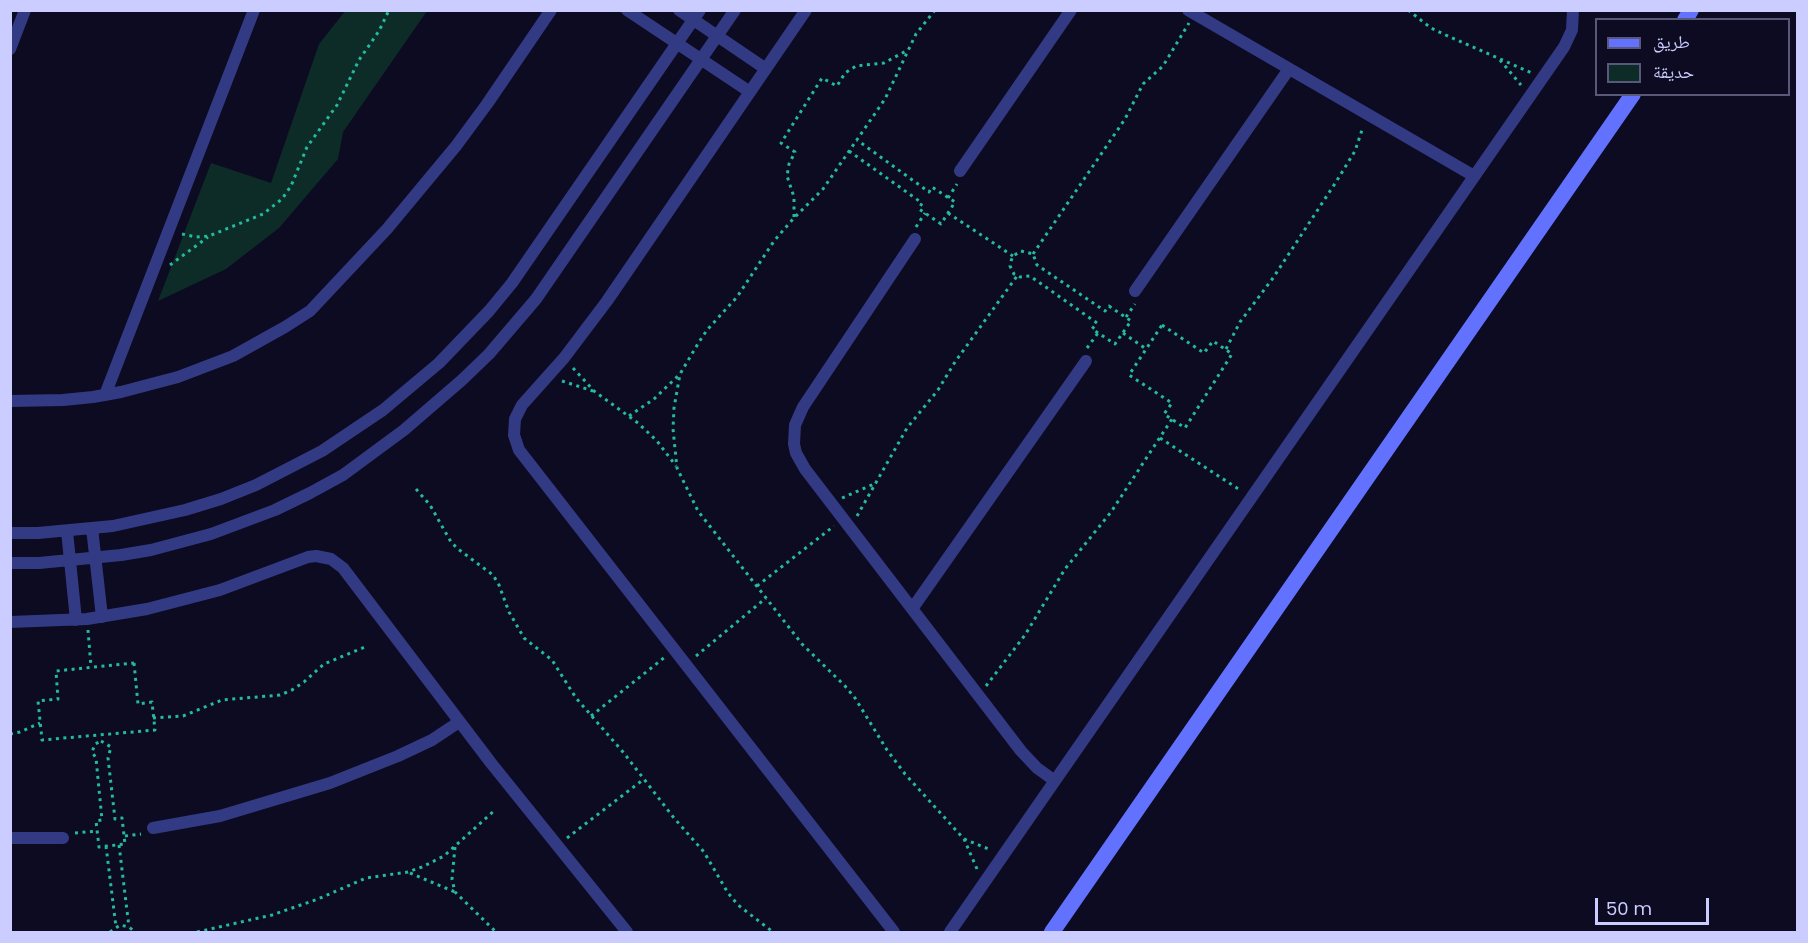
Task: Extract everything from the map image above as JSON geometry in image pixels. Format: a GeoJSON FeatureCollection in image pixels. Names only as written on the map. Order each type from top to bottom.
{"type":"FeatureCollection","features":[{"type":"Feature","properties":{"kind":"main road"},"geometry":{"type":"LineString","coordinates":[[1052,933],[1632,96]]}},
{"type":"Feature","properties":{"kind":"street"},"geometry":{"type":"LineString","coordinates":[[10,49],[26,10]]}},
{"type":"Feature","properties":{"kind":"street"},"geometry":{"type":"LineString","coordinates":[[105,395],[254,10]]}},
{"type":"Feature","properties":{"kind":"street"},"geometry":{"type":"LineString","coordinates":[[10,401],[63,400],[150,386],[206,367],[260,342],[310,310],[387,229],[456,146],[551,10]]}},
{"type":"Feature","properties":{"kind":"street"},"geometry":{"type":"LineString","coordinates":[[627,10],[750,92]]}},
{"type":"Feature","properties":{"kind":"street"},"geometry":{"type":"LineString","coordinates":[[679,10],[697,15],[717,36],[766,69]]}},
{"type":"Feature","properties":{"kind":"street"},"geometry":{"type":"LineString","coordinates":[[10,563],[121,555],[181,543],[240,524],[275,510],[343,475],[419,418],[489,354],[537,299],[735,10]]}},
{"type":"Feature","properties":{"kind":"street"},"geometry":{"type":"LineString","coordinates":[[806,10],[607,301],[564,358],[517,411],[513,426],[516,443],[894,933]]}},
{"type":"Feature","properties":{"kind":"street"},"geometry":{"type":"LineString","coordinates":[[960,171],[1071,10]]}},
{"type":"Feature","properties":{"kind":"street"},"geometry":{"type":"LineString","coordinates":[[950,933],[1530,96],[1569,38],[1573,10]]}},
{"type":"Feature","properties":{"kind":"street"},"geometry":{"type":"LineString","coordinates":[[1191,12],[1474,176]]}},
{"type":"Feature","properties":{"kind":"street"},"geometry":{"type":"LineString","coordinates":[[10,533],[92,528],[140,521],[185,510],[256,485],[330,446],[376,415],[412,387],[465,337],[512,283],[697,15]]}},
{"type":"Feature","properties":{"kind":"street"},"geometry":{"type":"LineString","coordinates":[[1135,291],[1289,69]]}},
{"type":"Feature","properties":{"kind":"street"},"geometry":{"type":"LineString","coordinates":[[915,239],[798,416],[794,434],[796,453],[805,469],[1021,752],[1055,781]]}},
{"type":"Feature","properties":{"kind":"street"},"geometry":{"type":"LineString","coordinates":[[912,609],[1086,361]]}},
{"type":"Feature","properties":{"kind":"street"},"geometry":{"type":"LineString","coordinates":[[92,528],[102,617]]}},
{"type":"Feature","properties":{"kind":"street"},"geometry":{"type":"LineString","coordinates":[[67,531],[81,619]]}},
{"type":"Feature","properties":{"kind":"street"},"geometry":{"type":"LineString","coordinates":[[10,622],[102,617],[191,599],[308,557],[331,559],[344,568],[459,722],[627,933]]}},
{"type":"Feature","properties":{"kind":"street"},"geometry":{"type":"LineString","coordinates":[[153,828],[220,816],[330,783],[432,740],[459,722]]}},
{"type":"Feature","properties":{"kind":"street"},"geometry":{"type":"LineString","coordinates":[[10,838],[63,838]]}},
{"type":"Feature","properties":{"kind":"path"},"geometry":{"type":"LineString","coordinates":[[150,276],[190,252],[209,236],[263,214],[286,194],[307,147],[338,105],[359,60],[380,31],[389,10]]}},
{"type":"Feature","properties":{"kind":"path"},"geometry":{"type":"LineString","coordinates":[[1408,10],[1431,28],[1542,77]]}},
{"type":"Feature","properties":{"kind":"path"},"geometry":{"type":"LineString","coordinates":[[1033,255],[1125,118],[1143,84],[1163,66],[1170,56],[1191,12]]}},
{"type":"Feature","properties":{"kind":"path"},"geometry":{"type":"LineString","coordinates":[[793,219],[794,197],[787,176],[789,164],[795,152],[781,143],[822,78],[837,86],[845,73],[856,66],[884,63],[908,50]]}},
{"type":"Feature","properties":{"kind":"path"},"geometry":{"type":"LineString","coordinates":[[1499,58],[1530,96]]}},
{"type":"Feature","properties":{"kind":"path"},"geometry":{"type":"LineString","coordinates":[[1226,349],[1240,322],[1284,261],[1355,151],[1368,114]]}},
{"type":"Feature","properties":{"kind":"path"},"geometry":{"type":"LineString","coordinates":[[849,151],[922,203],[919,209],[941,224],[955,202],[932,188],[929,192],[856,140]]}},
{"type":"Feature","properties":{"kind":"path"},"geometry":{"type":"LineString","coordinates":[[948,213],[1013,256]]}},
{"type":"Feature","properties":{"kind":"path"},"geometry":{"type":"LineString","coordinates":[[168,229],[189,236],[209,236]]}},
{"type":"Feature","properties":{"kind":"path"},"geometry":{"type":"LineString","coordinates":[[1021,251],[1033,255],[1037,264],[1105,311],[1109,306],[1131,321],[1115,344],[1092,329],[1097,323],[1030,276],[1025,278],[1017,276],[1010,266],[1013,256],[1021,251]]}},
{"type":"Feature","properties":{"kind":"path"},"geometry":{"type":"LineString","coordinates":[[758,586],[847,523],[876,483],[907,428],[938,390],[955,362],[1017,276]]}},
{"type":"Feature","properties":{"kind":"path"},"geometry":{"type":"LineString","coordinates":[[1162,325],[1204,353],[1213,340],[1233,354],[1185,428],[1164,414],[1172,403],[1129,375],[1146,349],[1162,325]]}},
{"type":"Feature","properties":{"kind":"path"},"geometry":{"type":"LineString","coordinates":[[1122,333],[1146,349]]}},
{"type":"Feature","properties":{"kind":"path"},"geometry":{"type":"LineString","coordinates":[[564,358],[594,391],[629,416],[657,441],[677,468]]}},
{"type":"Feature","properties":{"kind":"path"},"geometry":{"type":"LineString","coordinates":[[629,416],[654,399],[680,374]]}},
{"type":"Feature","properties":{"kind":"path"},"geometry":{"type":"LineString","coordinates":[[548,377],[594,391]]}},
{"type":"Feature","properties":{"kind":"path"},"geometry":{"type":"LineString","coordinates":[[979,696],[1025,635],[1065,569],[1111,512],[1172,420]]}},
{"type":"Feature","properties":{"kind":"path"},"geometry":{"type":"LineString","coordinates":[[1160,438],[1251,498]]}},
{"type":"Feature","properties":{"kind":"path"},"geometry":{"type":"LineString","coordinates":[[831,503],[876,483]]}},
{"type":"Feature","properties":{"kind":"path"},"geometry":{"type":"LineString","coordinates":[[416,489],[439,519],[451,542],[493,576],[499,585],[508,612],[524,638],[552,660],[565,682],[591,716],[704,852],[728,894],[738,905],[774,933]]}},
{"type":"Feature","properties":{"kind":"path"},"geometry":{"type":"LineString","coordinates":[[686,664],[766,598]]}},
{"type":"Feature","properties":{"kind":"path"},"geometry":{"type":"LineString","coordinates":[[81,619],[91,667]]}},
{"type":"Feature","properties":{"kind":"path"},"geometry":{"type":"LineString","coordinates":[[153,718],[183,716],[222,700],[280,695],[304,682],[324,664],[365,647]]}},
{"type":"Feature","properties":{"kind":"path"},"geometry":{"type":"LineString","coordinates":[[591,716],[674,650]]}},
{"type":"Feature","properties":{"kind":"path"},"geometry":{"type":"LineString","coordinates":[[134,663],[138,704],[152,702],[153,718],[155,730],[42,740],[39,701],[58,699],[56,671],[134,663]]}},
{"type":"Feature","properties":{"kind":"path"},"geometry":{"type":"LineString","coordinates":[[10,734],[40,723]]}},
{"type":"Feature","properties":{"kind":"path"},"geometry":{"type":"LineString","coordinates":[[101,735],[102,741],[111,747],[111,755],[108,758],[115,819],[122,818],[126,844],[99,847],[96,821],[102,820],[96,758],[92,752],[94,744],[102,741]]}},
{"type":"Feature","properties":{"kind":"path"},"geometry":{"type":"LineString","coordinates":[[557,846],[644,779]]}},
{"type":"Feature","properties":{"kind":"path"},"geometry":{"type":"LineString","coordinates":[[197,933],[272,915],[318,899],[366,878],[408,872],[433,862],[455,847],[496,809]]}},
{"type":"Feature","properties":{"kind":"path"},"geometry":{"type":"LineString","coordinates":[[964,839],[1004,855]]}},
{"type":"Feature","properties":{"kind":"path"},"geometry":{"type":"LineString","coordinates":[[119,845],[129,927]]}},
{"type":"Feature","properties":{"kind":"path"},"geometry":{"type":"LineString","coordinates":[[106,846],[116,927]]}},
{"type":"Feature","properties":{"kind":"path"},"geometry":{"type":"LineString","coordinates":[[455,847],[452,879],[455,892]]}},
{"type":"Feature","properties":{"kind":"path"},"geometry":{"type":"LineString","coordinates":[[408,872],[455,892],[496,933]]}},
{"type":"Feature","properties":{"kind":"path"},"geometry":{"type":"LineString","coordinates":[[110,933],[120,925],[129,927],[135,933]]}},
{"type":"Feature","properties":{"kind":"green space"},"geometry":{"type":"Polygon","coordinates":[[[346,10],[427,11],[343,132],[338,159],[279,228],[226,269],[158,301],[211,163],[271,183],[319,44],[346,10]]]}}]}
